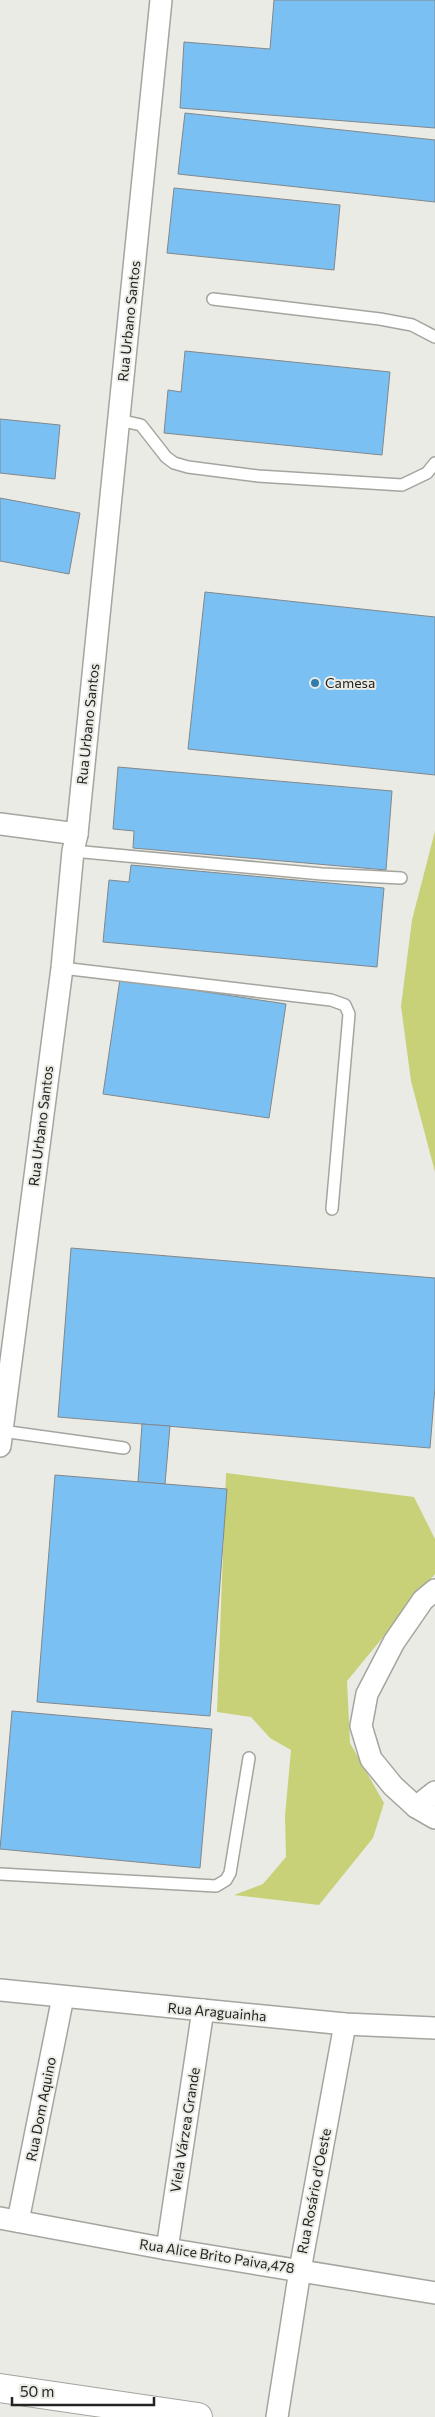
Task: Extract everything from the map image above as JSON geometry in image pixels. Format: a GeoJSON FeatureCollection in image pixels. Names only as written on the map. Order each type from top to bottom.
{"type":"FeatureCollection","features":[{"type":"Feature","properties":{"kind":"street","name":"Rua Urbano Santos"},"geometry":{"type":"LineString","coordinates":[[1,1439],[62,968],[161,0]]}},
{"type":"Feature","properties":{"kind":"street"},"geometry":{"type":"LineString","coordinates":[[0,824],[75,843]]}},
{"type":"Feature","properties":{"kind":"street"},"geometry":{"type":"LineString","coordinates":[[435,1590],[423,1600],[394,1642],[367,1694],[361,1726],[371,1759],[393,1786],[416,1807],[435,1818]]}},
{"type":"Feature","properties":{"kind":"street"},"geometry":{"type":"LineString","coordinates":[[416,1807],[435,1792]]}},
{"type":"Feature","properties":{"kind":"street","name":"Rua Araguainha"},"geometry":{"type":"LineString","coordinates":[[0,1990],[346,2024],[435,2028]]}},
{"type":"Feature","properties":{"kind":"street","name":"Rua Dom Aquino"},"geometry":{"type":"LineString","coordinates":[[9,2219],[63,1997]]}},
{"type":"Feature","properties":{"kind":"street","name":"Viela Várzea Grande"},"geometry":{"type":"LineString","coordinates":[[167,2249],[203,2010]]}},
{"type":"Feature","properties":{"kind":"street","name":"Rua Rosário d'Oeste"},"geometry":{"type":"LineString","coordinates":[[276,2417],[300,2270],[346,2024]]}},
{"type":"Feature","properties":{"kind":"street","name":"Rua Alice Brito Paiva,478"},"geometry":{"type":"LineString","coordinates":[[9,2219],[167,2249],[435,2293]]}},
{"type":"Feature","properties":{"kind":"street"},"geometry":{"type":"LineString","coordinates":[[0,2388],[198,2417]]}},
{"type":"Feature","properties":{"kind":"lane"},"geometry":{"type":"LineString","coordinates":[[213,300],[380,319],[412,325],[435,337]]}},
{"type":"Feature","properties":{"kind":"lane"},"geometry":{"type":"LineString","coordinates":[[119,420],[141,425],[166,457],[174,463],[188,467],[258,476],[402,485],[427,473],[435,463]]}},
{"type":"Feature","properties":{"kind":"lane"},"geometry":{"type":"LineString","coordinates":[[75,843],[322,874],[402,878]]}},
{"type":"Feature","properties":{"kind":"lane"},"geometry":{"type":"LineString","coordinates":[[62,968],[332,1000],[345,1005],[349,1014],[332,1209]]}},
{"type":"Feature","properties":{"kind":"lane"},"geometry":{"type":"LineString","coordinates":[[1,1439],[124,1448]]}},
{"type":"Feature","properties":{"kind":"lane"},"geometry":{"type":"LineString","coordinates":[[0,1874],[216,1886],[226,1880],[230,1873],[249,1758]]}},
{"type":"Feature","properties":{"kind":"green space"},"geometry":{"type":"Polygon","coordinates":[[[435,831],[435,1172],[411,1081],[401,1006],[412,920],[435,831]]]}},
{"type":"Feature","properties":{"kind":"green space"},"geometry":{"type":"Polygon","coordinates":[[[226,1473],[414,1497],[435,1539],[435,1574],[347,1681],[350,1743],[384,1803],[373,1838],[319,1905],[234,1895],[263,1884],[286,1857],[285,1816],[291,1750],[270,1738],[251,1717],[217,1712],[226,1473]]]}},
{"type":"Feature","properties":{"kind":"building"},"geometry":{"type":"Polygon","coordinates":[[[274,0],[435,0],[435,128],[180,108],[184,42],[270,49],[274,0]]]}},
{"type":"Feature","properties":{"kind":"building"},"geometry":{"type":"Polygon","coordinates":[[[185,113],[435,140],[435,202],[178,174],[185,113]]]}},
{"type":"Feature","properties":{"kind":"building"},"geometry":{"type":"Polygon","coordinates":[[[174,188],[340,205],[334,270],[167,253],[174,188]]]}},
{"type":"Feature","properties":{"kind":"building"},"geometry":{"type":"Polygon","coordinates":[[[185,351],[390,372],[382,455],[164,433],[168,390],[181,392],[185,351]]]}},
{"type":"Feature","properties":{"kind":"building"},"geometry":{"type":"Polygon","coordinates":[[[0,419],[60,425],[55,479],[0,473],[0,419]]]}},
{"type":"Feature","properties":{"kind":"building"},"geometry":{"type":"Polygon","coordinates":[[[0,498],[80,513],[69,574],[0,561],[0,498]]]}},
{"type":"Feature","properties":{"kind":"building","name":"Camesa"},"geometry":{"type":"Polygon","coordinates":[[[205,592],[435,617],[435,775],[188,749],[205,592]]]}},
{"type":"Feature","properties":{"kind":"building"},"geometry":{"type":"Polygon","coordinates":[[[118,767],[392,791],[386,870],[133,848],[134,831],[113,829],[118,767]]]}},
{"type":"Feature","properties":{"kind":"building"},"geometry":{"type":"Polygon","coordinates":[[[131,865],[384,888],[377,967],[103,942],[109,880],[129,882],[131,865]]]}},
{"type":"Feature","properties":{"kind":"building"},"geometry":{"type":"Polygon","coordinates":[[[120,979],[286,1004],[269,1118],[103,1094],[120,979]]]}},
{"type":"Feature","properties":{"kind":"building"},"geometry":{"type":"Polygon","coordinates":[[[71,1248],[435,1278],[435,1387],[430,1448],[58,1417],[71,1248]]]}},
{"type":"Feature","properties":{"kind":"building"},"geometry":{"type":"Polygon","coordinates":[[[142,1424],[170,1426],[165,1484],[138,1482],[142,1424]]]}},
{"type":"Feature","properties":{"kind":"building"},"geometry":{"type":"Polygon","coordinates":[[[55,1475],[227,1489],[210,1716],[37,1702],[55,1475]]]}},
{"type":"Feature","properties":{"kind":"building"},"geometry":{"type":"Polygon","coordinates":[[[12,1711],[212,1729],[200,1868],[0,1849],[12,1711]]]}},
{"type":"Feature","properties":{"kind":"place","name":"Camesa"},"geometry":{"type":"Point","coordinates":[315,683]}}]}
